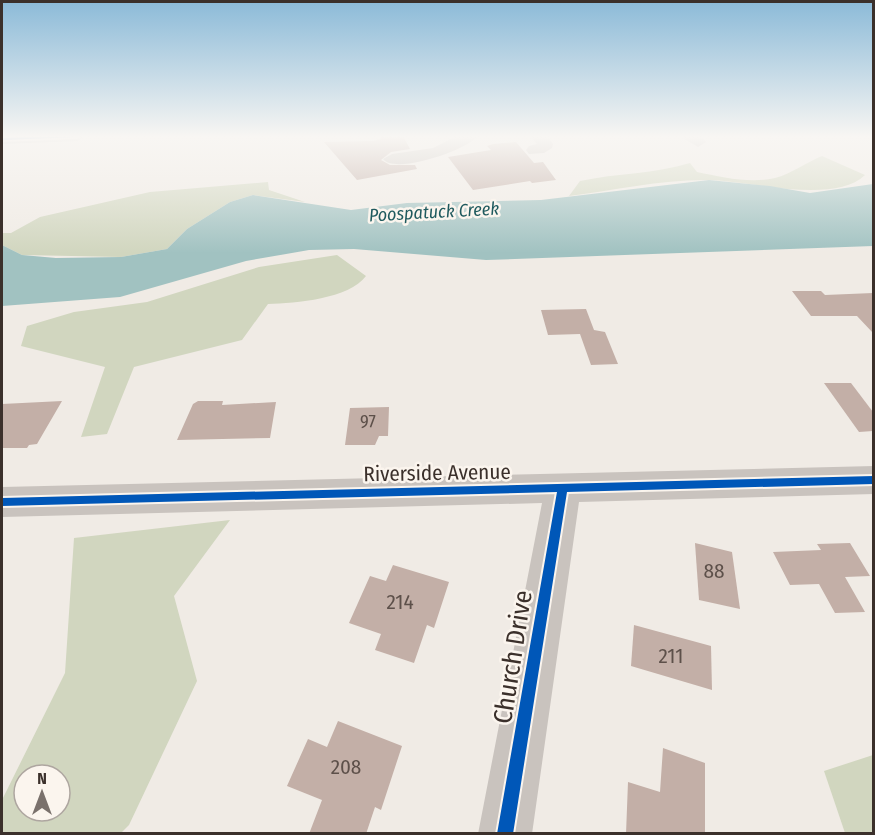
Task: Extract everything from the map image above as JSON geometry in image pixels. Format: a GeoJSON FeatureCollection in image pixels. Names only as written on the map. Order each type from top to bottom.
{"type":"FeatureCollection","features":[{"type":"Feature","properties":{"kind":"street","name":"Riverside Avenue"},"geometry":{"type":"LineString","coordinates":[[2,502],[873,480]]}},
{"type":"Feature","properties":{"kind":"street","name":"Church Drive"},"geometry":{"type":"LineString","coordinates":[[505,834],[563,487]]}},
{"type":"Feature","properties":{"kind":"green space"},"geometry":{"type":"Polygon","coordinates":[[[616,175],[714,175],[756,180],[784,175],[865,175],[851,184],[833,189],[791,189],[727,181],[693,180],[569,196],[580,181],[616,175]]]}},
{"type":"Feature","properties":{"kind":"green space"},"geometry":{"type":"Polygon","coordinates":[[[268,182],[269,190],[305,202],[253,195],[230,202],[187,229],[167,249],[121,257],[22,255],[2,245],[2,233],[11,233],[40,217],[150,192],[268,182]]]}},
{"type":"Feature","properties":{"kind":"green space"},"geometry":{"type":"Polygon","coordinates":[[[337,255],[366,276],[358,284],[335,295],[307,301],[268,304],[242,340],[134,367],[107,434],[81,437],[105,367],[21,346],[27,326],[74,312],[147,302],[259,267],[337,255]]]}},
{"type":"Feature","properties":{"kind":"green space"},"geometry":{"type":"Polygon","coordinates":[[[230,520],[174,596],[197,681],[129,825],[121,833],[2,833],[2,800],[12,780],[12,823],[72,823],[72,763],[20,763],[65,673],[74,538],[230,520]]]}},
{"type":"Feature","properties":{"kind":"green space"},"geometry":{"type":"Polygon","coordinates":[[[873,755],[873,833],[845,833],[824,771],[873,755]]]}},
{"type":"Feature","properties":{"kind":"water","name":"Poospatuck Creek"},"geometry":{"type":"Polygon","coordinates":[[[709,180],[770,186],[810,193],[873,184],[873,246],[486,260],[354,249],[309,250],[246,261],[120,297],[2,306],[2,245],[22,255],[56,258],[121,257],[167,249],[187,229],[230,202],[253,195],[351,210],[407,203],[541,200],[709,180]]]}},
{"type":"Feature","properties":{"kind":"building"},"geometry":{"type":"Polygon","coordinates":[[[353,175],[384,175],[357,180],[353,175]]]}},
{"type":"Feature","properties":{"kind":"building"},"geometry":{"type":"Polygon","coordinates":[[[462,175],[552,175],[556,180],[532,183],[530,181],[473,190],[462,175]]]}},
{"type":"Feature","properties":{"kind":"building"},"geometry":{"type":"Polygon","coordinates":[[[792,291],[821,291],[825,295],[873,293],[873,333],[857,316],[811,316],[792,291]]]}},
{"type":"Feature","properties":{"kind":"building"},"geometry":{"type":"Polygon","coordinates":[[[586,309],[594,330],[605,332],[618,364],[591,365],[580,334],[548,335],[541,310],[586,309]]]}},
{"type":"Feature","properties":{"kind":"building"},"geometry":{"type":"Polygon","coordinates":[[[824,383],[851,383],[873,412],[873,431],[859,432],[824,383]]]}},
{"type":"Feature","properties":{"kind":"building"},"geometry":{"type":"Polygon","coordinates":[[[62,401],[37,444],[29,445],[27,448],[2,448],[2,404],[62,401]]]}},
{"type":"Feature","properties":{"kind":"building"},"geometry":{"type":"Polygon","coordinates":[[[198,401],[223,401],[222,405],[276,402],[270,438],[177,440],[193,404],[198,401]]]}},
{"type":"Feature","properties":{"kind":"building"},"geometry":{"type":"Polygon","coordinates":[[[389,407],[388,436],[379,436],[375,445],[345,445],[350,408],[389,407]]]}},
{"type":"Feature","properties":{"kind":"building"},"geometry":{"type":"Polygon","coordinates":[[[695,543],[732,552],[740,609],[699,600],[695,543]]]}},
{"type":"Feature","properties":{"kind":"building"},"geometry":{"type":"Polygon","coordinates":[[[850,543],[870,576],[845,577],[865,612],[835,613],[819,584],[790,585],[773,552],[821,550],[817,544],[850,543]]]}},
{"type":"Feature","properties":{"kind":"building"},"geometry":{"type":"Polygon","coordinates":[[[393,565],[449,582],[434,628],[427,625],[414,663],[375,650],[381,634],[349,623],[370,576],[386,581],[393,565]]]}},
{"type":"Feature","properties":{"kind":"building"},"geometry":{"type":"Polygon","coordinates":[[[634,625],[711,646],[712,690],[631,666],[634,625]]]}},
{"type":"Feature","properties":{"kind":"building"},"geometry":{"type":"Polygon","coordinates":[[[338,721],[402,746],[381,810],[375,807],[366,834],[309,834],[322,800],[287,786],[308,739],[327,747],[338,721]]]}},
{"type":"Feature","properties":{"kind":"building"},"geometry":{"type":"Polygon","coordinates":[[[663,748],[705,763],[705,834],[626,834],[628,782],[660,792],[663,748]]]}},
{"type":"Feature","properties":{"kind":"cycle path"},"geometry":{"type":"LineString","coordinates":[[2,502],[874,480]]}},
{"type":"Feature","properties":{"kind":"cycle path"},"geometry":{"type":"LineString","coordinates":[[505,834],[563,487]]}}]}
